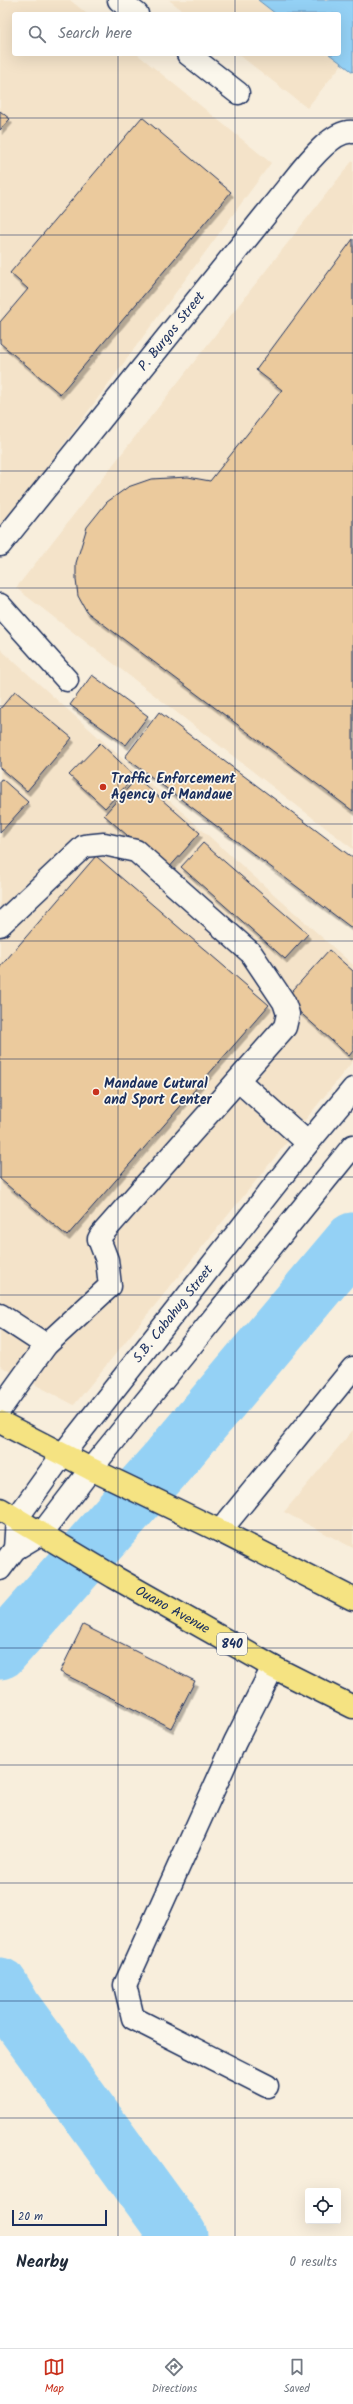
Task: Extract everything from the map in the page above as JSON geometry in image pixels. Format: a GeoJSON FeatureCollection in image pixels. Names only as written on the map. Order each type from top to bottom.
{"type":"FeatureCollection","features":[{"type":"Feature","properties":{"kind":"highway"},"geometry":{"type":"LineString","coordinates":[[0,1422],[91,1469],[166,1504],[353,1599]]}},
{"type":"Feature","properties":{"kind":"highway","name":"Ouano Avenue"},"geometry":{"type":"LineString","coordinates":[[8,1513],[114,1577],[273,1666],[353,1707]]}},
{"type":"Feature","properties":{"kind":"street"},"geometry":{"type":"LineString","coordinates":[[120,0],[135,12]]}},
{"type":"Feature","properties":{"kind":"street"},"geometry":{"type":"LineString","coordinates":[[191,56],[238,93]]}},
{"type":"Feature","properties":{"kind":"street","name":"P. Burgos Street"},"geometry":{"type":"LineString","coordinates":[[0,545],[288,187],[328,142],[346,131],[353,132]]}},
{"type":"Feature","properties":{"kind":"street"},"geometry":{"type":"LineString","coordinates":[[0,605],[67,680]]}},
{"type":"Feature","properties":{"kind":"street"},"geometry":{"type":"LineString","coordinates":[[0,925],[84,846],[104,844],[136,852],[251,953],[284,1002],[288,1014],[285,1027],[239,1081],[102,1234],[99,1239],[108,1260],[110,1286],[46,1345],[0,1408]]}},
{"type":"Feature","properties":{"kind":"street"},"geometry":{"type":"LineString","coordinates":[[239,1081],[308,1143]]}},
{"type":"Feature","properties":{"kind":"street","name":"S.B. Cabahug Street"},"geometry":{"type":"LineString","coordinates":[[8,1513],[64,1454],[308,1143],[353,1090]]}},
{"type":"Feature","properties":{"kind":"street"},"geometry":{"type":"LineString","coordinates":[[0,1569],[15,1549],[51,1538],[91,1469],[353,1146]]}},
{"type":"Feature","properties":{"kind":"street"},"geometry":{"type":"LineString","coordinates":[[0,1315],[46,1345]]}},
{"type":"Feature","properties":{"kind":"street"},"geometry":{"type":"LineString","coordinates":[[220,1531],[353,1368]]}},
{"type":"Feature","properties":{"kind":"street"},"geometry":{"type":"LineString","coordinates":[[8,1513],[15,1549]]}},
{"type":"Feature","properties":{"kind":"street"},"geometry":{"type":"LineString","coordinates":[[267,2086],[133,2018],[125,1984],[235,1742],[273,1666]]}},
{"type":"Feature","properties":{"kind":"shaded area"},"geometry":{"type":"Polygon","coordinates":[[[0,0],[70,0],[85,12],[12,12],[12,56],[139,56],[271,163],[0,531],[0,0]]]}},
{"type":"Feature","properties":{"kind":"shaded area"},"geometry":{"type":"Polygon","coordinates":[[[169,0],[258,0],[273,12],[184,12],[169,0]]]}},
{"type":"Feature","properties":{"kind":"shaded area"},"geometry":{"type":"Polygon","coordinates":[[[241,56],[332,56],[342,64],[307,108],[241,56]]]}},
{"type":"Feature","properties":{"kind":"shaded area"},"geometry":{"type":"Polygon","coordinates":[[[353,160],[353,849],[16,588],[353,160]]]}},
{"type":"Feature","properties":{"kind":"shaded area"},"geometry":{"type":"Polygon","coordinates":[[[0,649],[353,965],[353,1061],[74,1405],[0,1366],[0,649]]]}},
{"type":"Feature","properties":{"kind":"shaded area"},"geometry":{"type":"Polygon","coordinates":[[[353,1430],[353,1548],[284,1512],[353,1430]]]}},
{"type":"Feature","properties":{"kind":"water"},"geometry":{"type":"Polygon","coordinates":[[[258,0],[353,0],[353,72],[332,56],[341,56],[341,12],[273,12],[258,0]]]}},
{"type":"Feature","properties":{"kind":"building"},"geometry":{"type":"Polygon","coordinates":[[[0,111],[10,119],[0,130],[0,111]]]}},
{"type":"Feature","properties":{"kind":"building"},"geometry":{"type":"Polygon","coordinates":[[[142,117],[231,192],[60,394],[0,343],[0,322],[28,289],[10,273],[142,117]]]}},
{"type":"Feature","properties":{"kind":"building"},"geometry":{"type":"Polygon","coordinates":[[[353,239],[353,811],[87,612],[78,596],[76,563],[87,527],[107,502],[128,487],[151,479],[188,477],[210,481],[282,390],[256,370],[353,239]]]}},
{"type":"Feature","properties":{"kind":"building"},"geometry":{"type":"Polygon","coordinates":[[[92,675],[148,716],[126,745],[70,705],[92,675]]]}},
{"type":"Feature","properties":{"kind":"building"},"geometry":{"type":"Polygon","coordinates":[[[15,691],[72,738],[27,791],[0,768],[0,709],[15,691]]]}},
{"type":"Feature","properties":{"kind":"building"},"geometry":{"type":"Polygon","coordinates":[[[159,712],[353,858],[353,929],[125,757],[159,712]]]}},
{"type":"Feature","properties":{"kind":"building"},"geometry":{"type":"Polygon","coordinates":[[[100,743],[135,776],[105,808],[69,775],[100,743]]]}},
{"type":"Feature","properties":{"kind":"building"},"geometry":{"type":"Polygon","coordinates":[[[137,778],[200,833],[167,870],[104,815],[137,778]]]}},
{"type":"Feature","properties":{"kind":"building"},"geometry":{"type":"Polygon","coordinates":[[[2,779],[28,802],[0,833],[0,780],[2,779]]]}},
{"type":"Feature","properties":{"kind":"building"},"geometry":{"type":"Polygon","coordinates":[[[203,843],[308,934],[285,959],[181,867],[203,843]]]}},
{"type":"Feature","properties":{"kind":"building","name":"Mandaue Cutural and Sport Center"},"geometry":{"type":"Polygon","coordinates":[[[96,856],[269,1005],[67,1236],[0,1179],[0,967],[96,856]]]}},
{"type":"Feature","properties":{"kind":"building"},"geometry":{"type":"Polygon","coordinates":[[[329,950],[353,971],[353,1051],[349,1056],[285,999],[329,950]]]}},
{"type":"Feature","properties":{"kind":"building"},"geometry":{"type":"Polygon","coordinates":[[[83,1625],[195,1681],[171,1728],[60,1672],[83,1625]]]}},
{"type":"Feature","properties":{"kind":"waterway"},"geometry":{"type":"LineString","coordinates":[[0,1651],[163,1467],[353,1241]]}},
{"type":"Feature","properties":{"kind":"waterway"},"geometry":{"type":"LineString","coordinates":[[0,1630],[11,1638]]}},
{"type":"Feature","properties":{"kind":"waterway"},"geometry":{"type":"LineString","coordinates":[[0,1986],[14,2010],[179,2236]]}},
{"type":"Feature","properties":{"kind":"place","name":"Traffic Enforcement Agency of Mandaue"},"geometry":{"type":"Point","coordinates":[103,787]}},
{"type":"Feature","properties":{"kind":"place","name":"Mandaue Cutural and Sport Center"},"geometry":{"type":"Point","coordinates":[96,1092]}}]}
